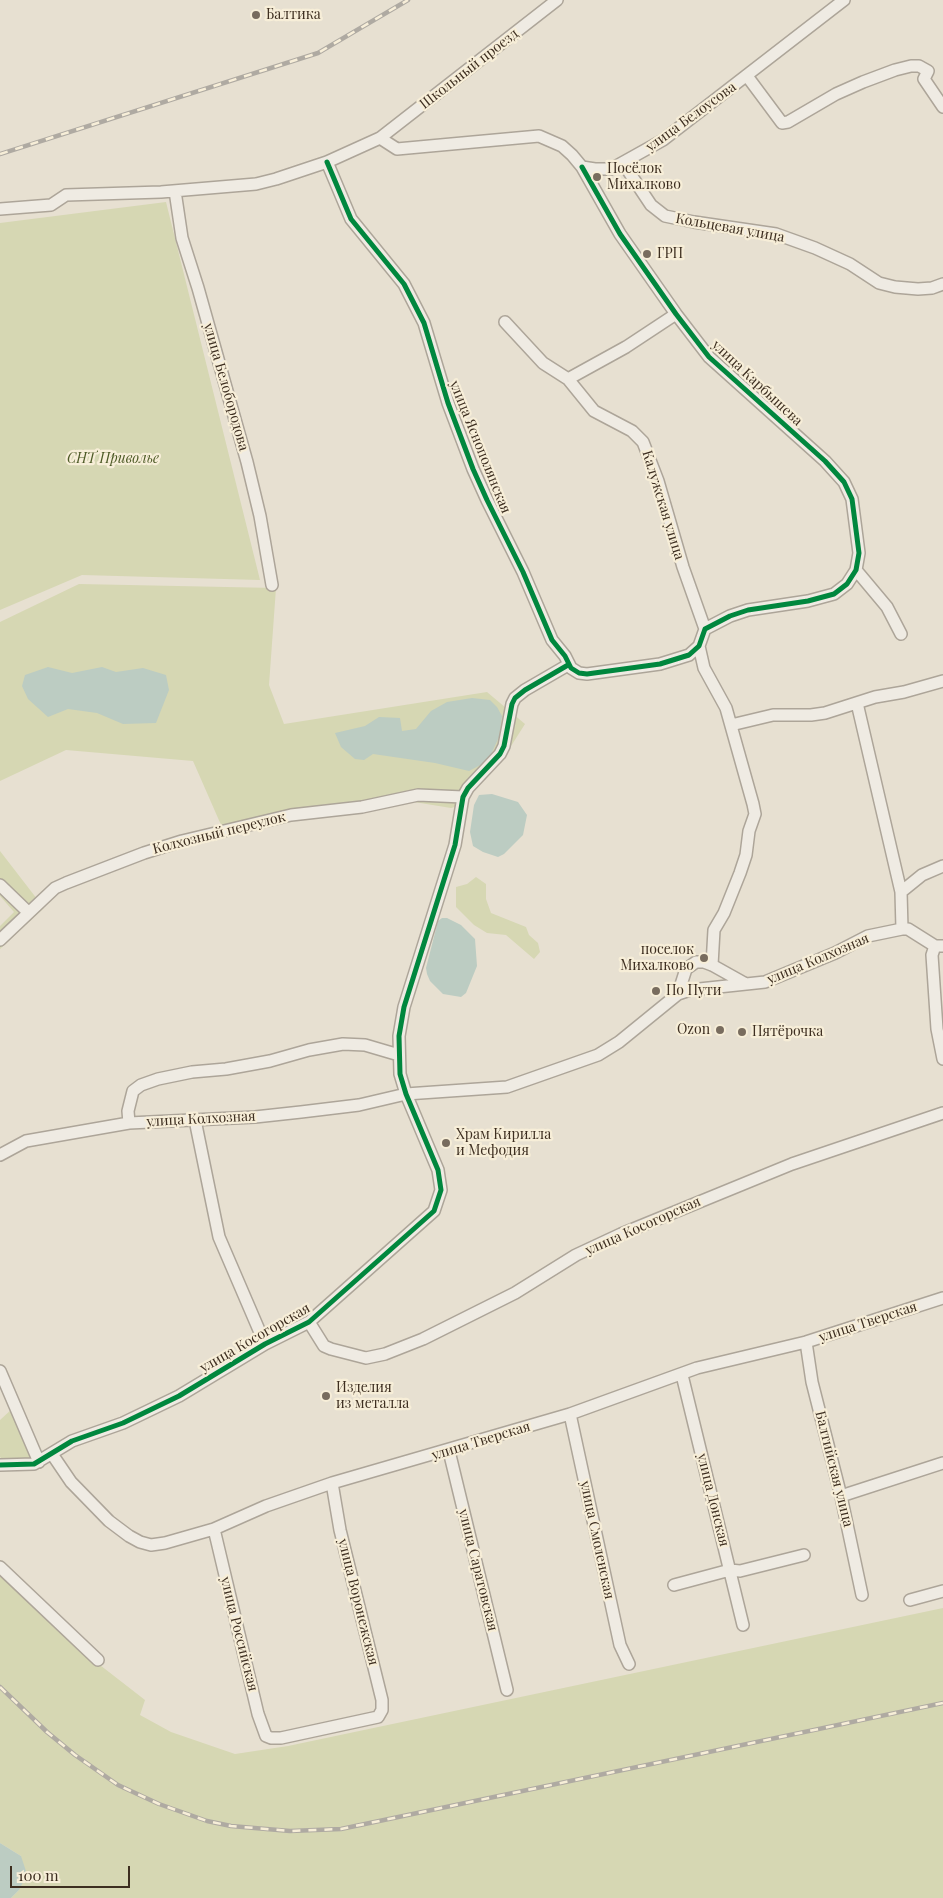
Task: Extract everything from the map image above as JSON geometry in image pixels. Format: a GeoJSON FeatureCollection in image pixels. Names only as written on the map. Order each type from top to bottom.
{"type":"FeatureCollection","features":[{"type":"Feature","properties":{"kind":"street","name":"Школьный проезд"},"geometry":{"type":"LineString","coordinates":[[0,209],[51,205],[66,195],[175,191],[256,184],[327,162],[380,138],[557,0]]}},
{"type":"Feature","properties":{"kind":"street","name":"улица Белоусова"},"geometry":{"type":"LineString","coordinates":[[582,167],[610,169],[663,140],[844,0]]}},
{"type":"Feature","properties":{"kind":"street"},"geometry":{"type":"LineString","coordinates":[[747,76],[782,123],[788,122],[829,98],[863,82],[890,71],[911,66],[919,66],[928,71],[924,79],[943,107]]}},
{"type":"Feature","properties":{"kind":"street"},"geometry":{"type":"LineString","coordinates":[[380,138],[397,149],[539,136],[562,146],[582,167]]}},
{"type":"Feature","properties":{"kind":"street","name":"улица Яснополянская"},"geometry":{"type":"LineString","coordinates":[[327,162],[351,219],[404,284],[424,323],[448,403],[483,492],[523,572],[552,640],[565,656],[568,665]]}},
{"type":"Feature","properties":{"kind":"street","name":"Кольцевая улица"},"geometry":{"type":"LineString","coordinates":[[623,163],[652,204],[665,216],[776,234],[815,248],[850,264],[874,280],[887,285],[912,290],[942,285]]}},
{"type":"Feature","properties":{"kind":"street","name":"улица Карбышева"},"geometry":{"type":"LineString","coordinates":[[582,167],[620,234],[676,314],[709,357],[825,461],[844,482],[853,504],[859,553],[856,570]]}},
{"type":"Feature","properties":{"kind":"street","name":"улица Белобородова"},"geometry":{"type":"LineString","coordinates":[[175,191],[182,238],[247,462],[260,516],[272,585]]}},
{"type":"Feature","properties":{"kind":"street"},"geometry":{"type":"LineString","coordinates":[[568,378],[626,347],[676,314]]}},
{"type":"Feature","properties":{"kind":"street","name":"Калужская улица"},"geometry":{"type":"LineString","coordinates":[[505,322],[543,363],[568,378],[594,411],[632,431],[646,447],[658,481],[682,567],[705,629]]}},
{"type":"Feature","properties":{"kind":"street"},"geometry":{"type":"LineString","coordinates":[[463,798],[468,788],[500,754],[504,746],[512,704],[515,698],[568,665],[574,670],[587,674],[660,664],[689,655],[699,646],[705,629],[724,619],[748,610],[808,601],[834,594],[846,586],[856,570],[886,607],[901,634]]}},
{"type":"Feature","properties":{"kind":"street"},"geometry":{"type":"LineString","coordinates":[[699,646],[704,668],[726,708],[755,814],[749,831],[746,855],[740,873],[724,913],[714,930],[713,963]]}},
{"type":"Feature","properties":{"kind":"street"},"geometry":{"type":"LineString","coordinates":[[731,724],[773,715],[825,713],[875,697],[904,692],[943,681]]}},
{"type":"Feature","properties":{"kind":"street"},"geometry":{"type":"LineString","coordinates":[[857,703],[901,892],[902,929],[908,930],[939,946],[932,955],[932,964],[937,1029],[943,1059]]}},
{"type":"Feature","properties":{"kind":"street","name":"Колхозный переулок"},"geometry":{"type":"LineString","coordinates":[[0,940],[55,888],[66,882],[144,853],[233,827],[291,815],[362,807],[418,796],[463,798]]}},
{"type":"Feature","properties":{"kind":"street","name":"улица Косогорская"},"geometry":{"type":"LineString","coordinates":[[39,1462],[72,1441],[123,1423],[179,1396],[265,1344],[310,1322],[432,1214],[440,1195],[438,1170],[406,1094],[400,1074],[399,1036],[404,1008],[455,845],[463,798]]}},
{"type":"Feature","properties":{"kind":"street"},"geometry":{"type":"LineString","coordinates":[[901,892],[922,875],[943,866]]}},
{"type":"Feature","properties":{"kind":"street"},"geometry":{"type":"LineString","coordinates":[[0,885],[28,912]]}},
{"type":"Feature","properties":{"kind":"street","name":"улица Колхозная"},"geometry":{"type":"LineString","coordinates":[[0,1155],[26,1141],[129,1123],[255,1117],[352,1106],[406,1094],[507,1087],[598,1055],[619,1042],[678,994],[712,986],[748,985],[772,980],[836,953],[868,936],[902,929]]}},
{"type":"Feature","properties":{"kind":"street"},"geometry":{"type":"LineString","coordinates":[[678,994],[687,963],[713,963],[748,985]]}},
{"type":"Feature","properties":{"kind":"street"},"geometry":{"type":"LineString","coordinates":[[129,1123],[128,1111],[133,1091],[141,1085],[158,1079],[192,1072],[270,1061],[309,1050],[343,1044],[365,1045],[399,1055]]}},
{"type":"Feature","properties":{"kind":"street","name":"улица Косогорская"},"geometry":{"type":"LineString","coordinates":[[310,1322],[324,1346],[331,1350],[366,1358],[385,1354],[423,1339],[508,1297],[576,1255],[621,1234],[792,1164],[943,1113]]}},
{"type":"Feature","properties":{"kind":"street"},"geometry":{"type":"LineString","coordinates":[[195,1120],[218,1237],[265,1344]]}},
{"type":"Feature","properties":{"kind":"street","name":"улица Тверская"},"geometry":{"type":"LineString","coordinates":[[52,1454],[64,1474],[97,1511],[122,1532],[148,1544],[165,1543],[214,1529],[266,1506],[332,1483],[449,1451],[570,1414],[697,1368],[806,1342],[943,1298]]}},
{"type":"Feature","properties":{"kind":"street","name":"Балтийская улица"},"geometry":{"type":"LineString","coordinates":[[806,1342],[812,1382],[842,1496],[862,1595]]}},
{"type":"Feature","properties":{"kind":"street"},"geometry":{"type":"LineString","coordinates":[[0,1371],[39,1462],[1,1464]]}},
{"type":"Feature","properties":{"kind":"street","name":"улица Донская"},"geometry":{"type":"LineString","coordinates":[[682,1375],[743,1625]]}},
{"type":"Feature","properties":{"kind":"street","name":"улица Смоленская"},"geometry":{"type":"LineString","coordinates":[[570,1414],[620,1645],[629,1664]]}},
{"type":"Feature","properties":{"kind":"street","name":"улица Саратовская"},"geometry":{"type":"LineString","coordinates":[[449,1451],[507,1690]]}},
{"type":"Feature","properties":{"kind":"street"},"geometry":{"type":"LineString","coordinates":[[842,1496],[943,1463]]}},
{"type":"Feature","properties":{"kind":"street","name":"улица Воронежская"},"geometry":{"type":"LineString","coordinates":[[269,1738],[281,1738],[376,1718],[382,1710],[382,1700],[340,1530],[332,1483]]}},
{"type":"Feature","properties":{"kind":"street","name":"улица Российская"},"geometry":{"type":"LineString","coordinates":[[214,1529],[258,1714],[265,1735],[269,1738]]}},
{"type":"Feature","properties":{"kind":"street"},"geometry":{"type":"LineString","coordinates":[[674,1585],[730,1570],[740,1571],[804,1555]]}},
{"type":"Feature","properties":{"kind":"street"},"geometry":{"type":"LineString","coordinates":[[0,1567],[98,1660]]}},
{"type":"Feature","properties":{"kind":"street"},"geometry":{"type":"LineString","coordinates":[[910,1600],[943,1591]]}},
{"type":"Feature","properties":{"kind":"green space","name":"СНТ Приволье"},"geometry":{"type":"Polygon","coordinates":[[[166,202],[260,580],[82,575],[0,610],[0,223],[166,202]]]}},
{"type":"Feature","properties":{"kind":"green space"},"geometry":{"type":"Polygon","coordinates":[[[79,584],[276,588],[269,685],[284,724],[487,692],[525,724],[506,754],[464,786],[468,804],[451,808],[414,802],[277,821],[225,834],[193,761],[66,750],[0,781],[0,622],[79,584]]]}},
{"type":"Feature","properties":{"kind":"green space"},"geometry":{"type":"Polygon","coordinates":[[[0,851],[44,908],[0,949],[0,926],[14,912],[0,896],[0,851]]]}},
{"type":"Feature","properties":{"kind":"green space"},"geometry":{"type":"Polygon","coordinates":[[[476,877],[486,884],[486,899],[491,913],[526,927],[529,935],[538,943],[540,952],[534,959],[506,935],[487,933],[474,925],[456,907],[456,887],[467,884],[476,877]]]}},
{"type":"Feature","properties":{"kind":"green space"},"geometry":{"type":"Polygon","coordinates":[[[12,1409],[32,1458],[3,1460],[0,1457],[0,1420],[12,1409]]]}},
{"type":"Feature","properties":{"kind":"green space"},"geometry":{"type":"Polygon","coordinates":[[[0,1574],[69,1641],[145,1700],[140,1715],[171,1732],[235,1754],[288,1746],[943,1608],[943,1898],[11,1898],[19,1890],[21,1856],[0,1843],[0,1574]]]}},
{"type":"Feature","properties":{"kind":"shaded area"},"geometry":{"type":"Polygon","coordinates":[[[48,667],[72,673],[102,667],[116,672],[143,668],[166,675],[169,690],[156,723],[123,724],[97,713],[68,709],[48,717],[28,699],[22,686],[25,675],[48,667]]]}},
{"type":"Feature","properties":{"kind":"shaded area"},"geometry":{"type":"Polygon","coordinates":[[[472,698],[490,700],[502,716],[499,737],[488,761],[469,771],[435,763],[373,754],[364,760],[355,759],[341,747],[335,733],[365,726],[379,717],[400,718],[402,731],[416,729],[431,711],[447,702],[472,698]]]}},
{"type":"Feature","properties":{"kind":"shaded area"},"geometry":{"type":"Polygon","coordinates":[[[492,794],[518,802],[527,815],[523,835],[504,854],[498,857],[473,846],[470,832],[474,805],[479,795],[492,794]]]}},
{"type":"Feature","properties":{"kind":"shaded area"},"geometry":{"type":"Polygon","coordinates":[[[442,918],[447,918],[461,925],[475,939],[477,966],[466,993],[461,997],[443,994],[430,981],[427,974],[426,968],[438,921],[442,918]]]}},
{"type":"Feature","properties":{"kind":"shaded area"},"geometry":{"type":"Polygon","coordinates":[[[0,1843],[21,1856],[27,1874],[19,1890],[11,1898],[0,1898],[0,1843]]]}},
{"type":"Feature","properties":{"kind":"railway"},"geometry":{"type":"LineString","coordinates":[[0,154],[318,53],[408,0]]}},
{"type":"Feature","properties":{"kind":"railway"},"geometry":{"type":"LineString","coordinates":[[0,1687],[47,1732],[75,1755],[118,1785],[159,1804],[207,1821],[231,1826],[290,1831],[341,1829],[943,1703]]}},
{"type":"Feature","properties":{"kind":"cycle path"},"geometry":{"type":"LineString","coordinates":[[327,162],[351,219],[404,284],[424,323],[448,403],[473,469],[523,572],[552,640],[565,656],[571,668],[579,673],[587,674],[660,664],[689,655],[699,646],[705,629],[730,616],[748,610],[808,601],[834,594],[847,584],[856,570],[859,553],[852,499],[844,482],[825,461],[709,357],[676,314],[620,234],[582,167]]}},
{"type":"Feature","properties":{"kind":"cycle path"},"geometry":{"type":"LineString","coordinates":[[0,1465],[34,1464],[72,1441],[123,1423],[179,1396],[265,1344],[309,1322],[434,1211],[441,1190],[438,1170],[406,1094],[400,1074],[399,1036],[404,1007],[455,845],[463,797],[468,788],[500,754],[504,746],[512,704],[515,698],[525,690],[568,665]]}},
{"type":"Feature","properties":{"kind":"place","name":"Балтика"},"geometry":{"type":"Point","coordinates":[256,15]}},
{"type":"Feature","properties":{"kind":"place","name":"Посёлок Михалково"},"geometry":{"type":"Point","coordinates":[597,177]}},
{"type":"Feature","properties":{"kind":"place","name":"ГРП"},"geometry":{"type":"Point","coordinates":[647,254]}},
{"type":"Feature","properties":{"kind":"place","name":"поселок Михалково"},"geometry":{"type":"Point","coordinates":[704,958]}},
{"type":"Feature","properties":{"kind":"place","name":"По Пути"},"geometry":{"type":"Point","coordinates":[656,991]}},
{"type":"Feature","properties":{"kind":"place","name":"Ozon"},"geometry":{"type":"Point","coordinates":[720,1030]}},
{"type":"Feature","properties":{"kind":"place","name":"Пятёрочка"},"geometry":{"type":"Point","coordinates":[742,1032]}},
{"type":"Feature","properties":{"kind":"place","name":"Храм Кирилла и Мефодия"},"geometry":{"type":"Point","coordinates":[446,1143]}},
{"type":"Feature","properties":{"kind":"place","name":"Изделия из металла"},"geometry":{"type":"Point","coordinates":[326,1396]}}]}
